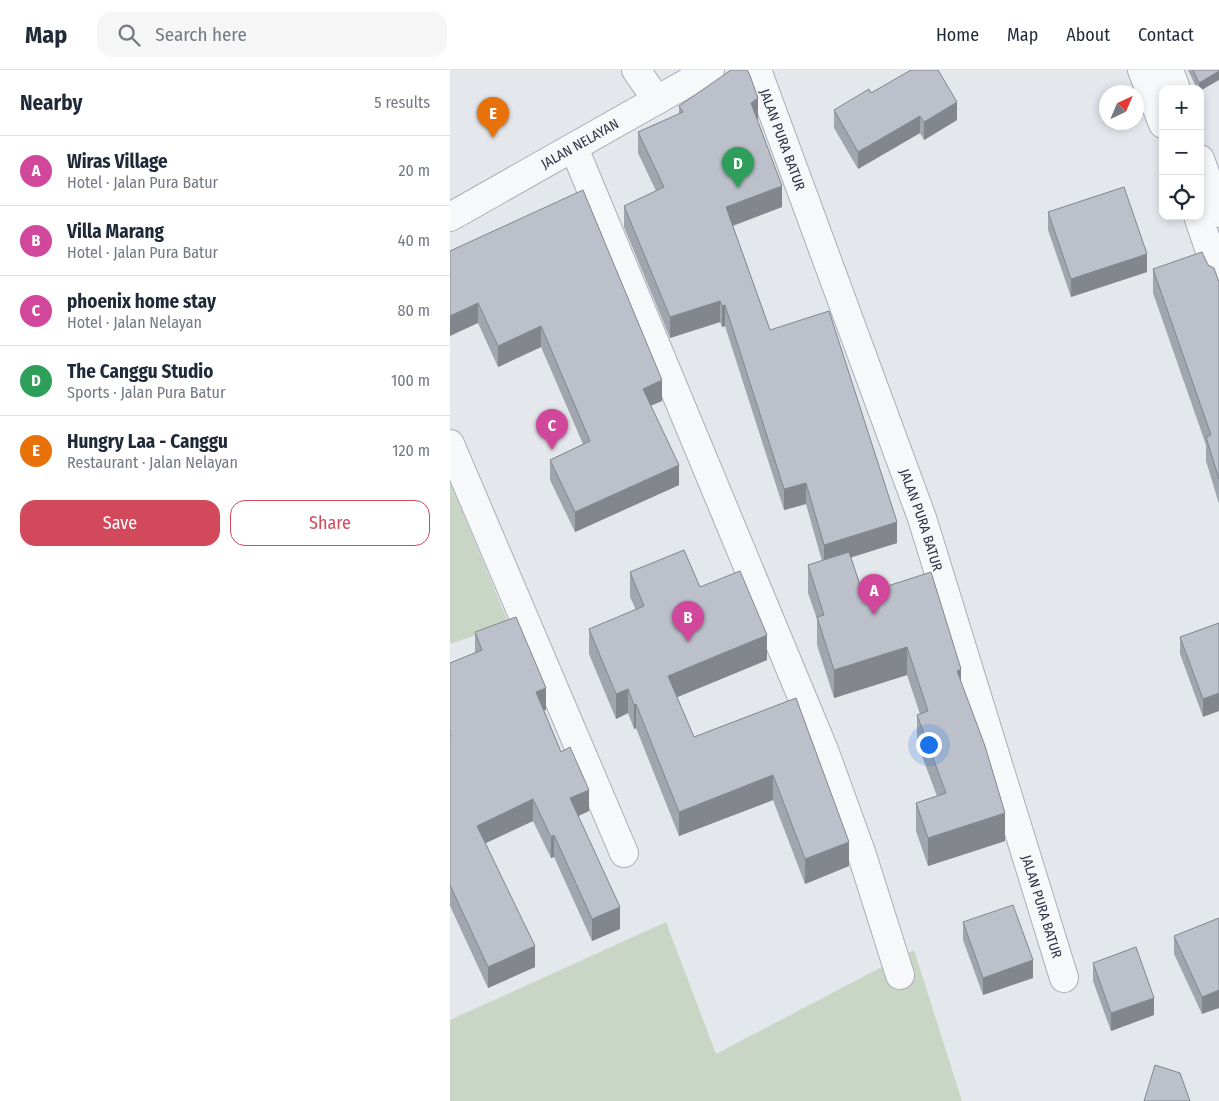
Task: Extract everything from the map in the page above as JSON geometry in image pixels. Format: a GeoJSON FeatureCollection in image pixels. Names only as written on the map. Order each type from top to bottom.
{"type":"FeatureCollection","features":[{"type":"Feature","properties":{"kind":"street"},"geometry":{"type":"LineString","coordinates":[[636,70],[657,100]]}},
{"type":"Feature","properties":{"kind":"street","name":"JALAN NELAYAN"},"geometry":{"type":"LineString","coordinates":[[450,217],[710,70]]}},
{"type":"Feature","properties":{"kind":"street","name":"JALAN PURA BATUR"},"geometry":{"type":"LineString","coordinates":[[757,70],[922,518],[1064,978]]}},
{"type":"Feature","properties":{"kind":"street"},"geometry":{"type":"LineString","coordinates":[[1142,70],[1159,114]]}},
{"type":"Feature","properties":{"kind":"street"},"geometry":{"type":"LineString","coordinates":[[1169,70],[1175,85]]}},
{"type":"Feature","properties":{"kind":"street"},"geometry":{"type":"LineString","coordinates":[[574,148],[824,750],[861,852],[900,976]]}},
{"type":"Feature","properties":{"kind":"street"},"geometry":{"type":"LineString","coordinates":[[1204,171],[1219,213]]}},
{"type":"Feature","properties":{"kind":"street"},"geometry":{"type":"LineString","coordinates":[[1199,220],[1219,278]]}},
{"type":"Feature","properties":{"kind":"street"},"geometry":{"type":"LineString","coordinates":[[450,444],[624,853]]}},
{"type":"Feature","properties":{"kind":"green space"},"geometry":{"type":"Polygon","coordinates":[[[450,482],[509,624],[450,644],[450,482]]]}},
{"type":"Feature","properties":{"kind":"green space"},"geometry":{"type":"Polygon","coordinates":[[[666,922],[716,1054],[914,950],[962,1101],[450,1101],[450,1020],[666,922]]]}},
{"type":"Feature","properties":{"kind":"building"},"geometry":{"type":"Polygon","coordinates":[[[731,70],[747,70],[749,73],[758,98],[751,103],[782,186],[726,207],[770,330],[829,311],[897,522],[824,545],[806,483],[784,489],[725,305],[722,306],[720,301],[670,317],[624,206],[664,187],[638,132],[683,112],[679,106],[731,70]]]}},
{"type":"Feature","properties":{"kind":"building"},"geometry":{"type":"Polygon","coordinates":[[[911,70],[938,70],[957,102],[924,122],[920,116],[858,152],[834,110],[869,89],[871,93],[911,70]]]}},
{"type":"Feature","properties":{"kind":"building"},"geometry":{"type":"Polygon","coordinates":[[[1193,70],[1219,70],[1219,71],[1199,83],[1193,70]]]}},
{"type":"Feature","properties":{"kind":"building"},"geometry":{"type":"Polygon","coordinates":[[[1124,187],[1147,254],[1071,279],[1048,212],[1124,187]]]}},
{"type":"Feature","properties":{"kind":"building"},"geometry":{"type":"Polygon","coordinates":[[[583,190],[662,380],[643,389],[679,465],[575,512],[550,460],[590,441],[541,326],[498,346],[478,303],[450,316],[450,251],[583,190]]]}},
{"type":"Feature","properties":{"kind":"building"},"geometry":{"type":"Polygon","coordinates":[[[1202,252],[1208,265],[1214,268],[1219,282],[1219,479],[1206,437],[1211,435],[1153,269],[1202,252]]]}},
{"type":"Feature","properties":{"kind":"building"},"geometry":{"type":"Polygon","coordinates":[[[684,550],[700,587],[740,571],[767,635],[668,676],[694,737],[796,698],[849,842],[805,859],[773,775],[679,812],[636,704],[634,705],[628,689],[616,694],[589,629],[644,606],[630,572],[684,550]]]}},
{"type":"Feature","properties":{"kind":"building"},"geometry":{"type":"Polygon","coordinates":[[[849,552],[863,594],[931,572],[961,669],[957,671],[985,746],[1005,813],[928,838],[916,803],[946,793],[917,715],[928,711],[907,647],[834,670],[817,617],[824,615],[808,565],[849,552]]]}},
{"type":"Feature","properties":{"kind":"building"},"geometry":{"type":"Polygon","coordinates":[[[516,617],[546,688],[536,692],[561,752],[570,747],[589,790],[570,798],[620,907],[592,919],[554,835],[551,837],[533,799],[477,826],[535,946],[488,967],[450,885],[450,663],[482,650],[475,632],[516,617]]]}},
{"type":"Feature","properties":{"kind":"building"},"geometry":{"type":"Polygon","coordinates":[[[1219,623],[1219,693],[1203,699],[1180,637],[1219,623]]]}},
{"type":"Feature","properties":{"kind":"building"},"geometry":{"type":"Polygon","coordinates":[[[1013,905],[1033,960],[983,978],[963,922],[1013,905]]]}},
{"type":"Feature","properties":{"kind":"building"},"geometry":{"type":"Polygon","coordinates":[[[1219,918],[1219,990],[1202,997],[1174,936],[1219,918]]]}},
{"type":"Feature","properties":{"kind":"building"},"geometry":{"type":"Polygon","coordinates":[[[1136,947],[1154,998],[1111,1013],[1093,963],[1136,947]]]}},
{"type":"Feature","properties":{"kind":"building"},"geometry":{"type":"Polygon","coordinates":[[[1155,1065],[1180,1073],[1190,1101],[1144,1101],[1155,1065]]]}},
{"type":"Feature","properties":{"kind":"place","name":"Hungry Laa - Canggu"},"geometry":{"type":"Point","coordinates":[493,138]}},
{"type":"Feature","properties":{"kind":"place","name":"The Canggu Studio"},"geometry":{"type":"Point","coordinates":[738,188]}},
{"type":"Feature","properties":{"kind":"place","name":"phoenix home stay"},"geometry":{"type":"Point","coordinates":[552,450]}},
{"type":"Feature","properties":{"kind":"place","name":"Wiras Village"},"geometry":{"type":"Point","coordinates":[874,615]}},
{"type":"Feature","properties":{"kind":"place","name":"Villa Marang"},"geometry":{"type":"Point","coordinates":[688,642]}}]}
